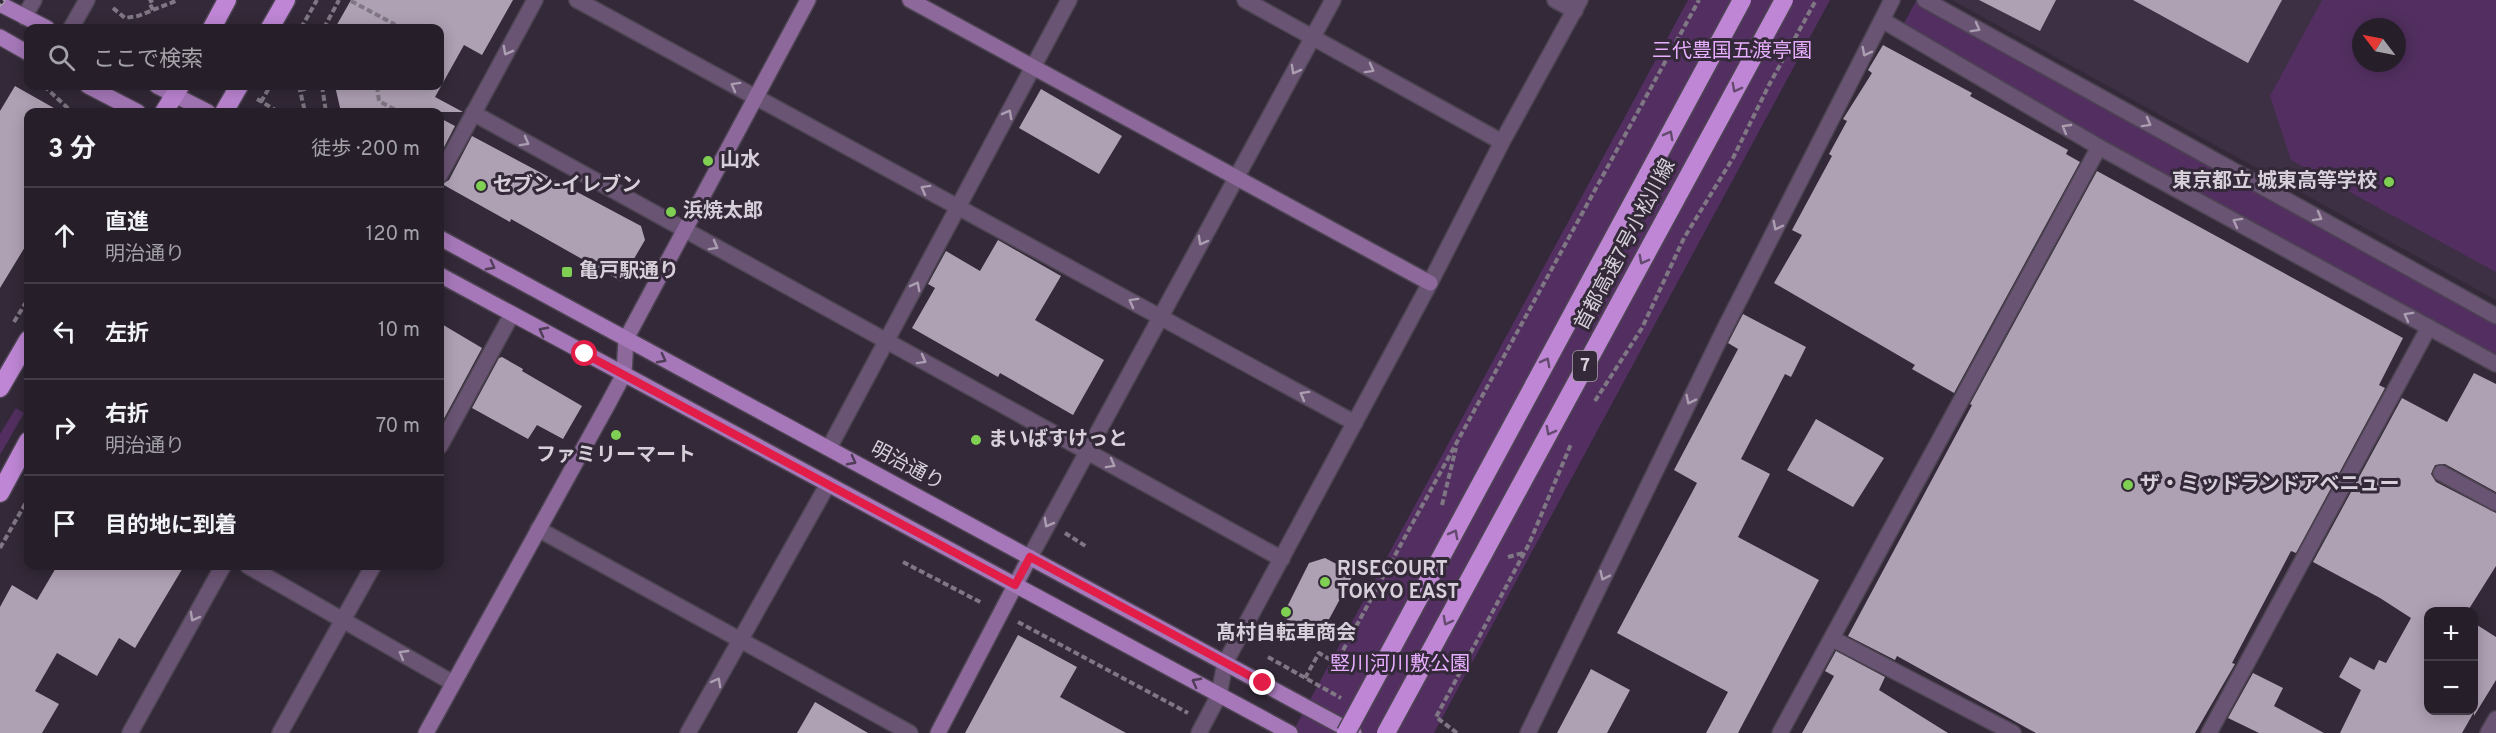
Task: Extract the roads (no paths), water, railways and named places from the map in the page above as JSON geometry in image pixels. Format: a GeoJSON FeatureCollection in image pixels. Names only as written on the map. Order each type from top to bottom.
{"type":"FeatureCollection","features":[{"type":"Feature","properties":{"kind":"highway"},"geometry":{"type":"LineString","coordinates":[[214,24],[227,0]]}},
{"type":"Feature","properties":{"kind":"highway"},"geometry":{"type":"LineString","coordinates":[[272,24],[286,0]]}},
{"type":"Feature","properties":{"kind":"highway","name":"首都高速7号小松川線"},"geometry":{"type":"LineString","coordinates":[[1346,733],[1742,0]]}},
{"type":"Feature","properties":{"kind":"highway","name":"首都高速7号小松川線"},"geometry":{"type":"LineString","coordinates":[[1386,733],[1784,0]]}},
{"type":"Feature","properties":{"kind":"highway"},"geometry":{"type":"LineString","coordinates":[[166,108],[177,90]]}},
{"type":"Feature","properties":{"kind":"highway"},"geometry":{"type":"LineString","coordinates":[[226,108],[237,90]]}},
{"type":"Feature","properties":{"kind":"highway"},"geometry":{"type":"LineString","coordinates":[[0,388],[24,347]]}},
{"type":"Feature","properties":{"kind":"highway"},"geometry":{"type":"LineString","coordinates":[[0,493],[24,448]]}},
{"type":"Feature","properties":{"kind":"main road"},"geometry":{"type":"LineString","coordinates":[[0,4],[39,24]]}},
{"type":"Feature","properties":{"kind":"main road"},"geometry":{"type":"LineString","coordinates":[[0,37],[24,51]]}},
{"type":"Feature","properties":{"kind":"main road"},"geometry":{"type":"LineString","coordinates":[[96,90],[130,108]]}},
{"type":"Feature","properties":{"kind":"main road"},"geometry":{"type":"LineString","coordinates":[[177,90],[202,108]]}},
{"type":"Feature","properties":{"kind":"main road","name":"明治通り"},"geometry":{"type":"LineString","coordinates":[[444,240],[1354,733]]}},
{"type":"Feature","properties":{"kind":"main road"},"geometry":{"type":"LineString","coordinates":[[444,277],[1287,731]]}},
{"type":"Feature","properties":{"kind":"street"},"geometry":{"type":"LineString","coordinates":[[24,16],[34,0]]}},
{"type":"Feature","properties":{"kind":"street"},"geometry":{"type":"LineString","coordinates":[[73,24],[87,0]]}},
{"type":"Feature","properties":{"kind":"street"},"geometry":{"type":"LineString","coordinates":[[444,167],[535,0]]}},
{"type":"Feature","properties":{"kind":"street"},"geometry":{"type":"LineString","coordinates":[[577,0],[1355,423]]}},
{"type":"Feature","properties":{"kind":"street"},"geometry":{"type":"LineString","coordinates":[[426,733],[624,374],[626,339],[808,0]]}},
{"type":"Feature","properties":{"kind":"street"},"geometry":{"type":"LineString","coordinates":[[910,0],[1430,283]]}},
{"type":"Feature","properties":{"kind":"street"},"geometry":{"type":"LineString","coordinates":[[829,448],[1069,0]]}},
{"type":"Feature","properties":{"kind":"street"},"geometry":{"type":"LineString","coordinates":[[1245,0],[1502,142]]}},
{"type":"Feature","properties":{"kind":"street"},"geometry":{"type":"LineString","coordinates":[[938,733],[1087,451],[1333,0]]}},
{"type":"Feature","properties":{"kind":"street"},"geometry":{"type":"LineString","coordinates":[[1202,728],[1219,695],[1226,663],[1430,283],[1502,142],[1578,5],[1555,0]]}},
{"type":"Feature","properties":{"kind":"street"},"geometry":{"type":"LineString","coordinates":[[1528,733],[1724,330],[1892,0]]}},
{"type":"Feature","properties":{"kind":"street"},"geometry":{"type":"LineString","coordinates":[[1925,0],[2496,316]]}},
{"type":"Feature","properties":{"kind":"street"},"geometry":{"type":"LineString","coordinates":[[1882,20],[2099,147],[2496,364]]}},
{"type":"Feature","properties":{"kind":"street"},"geometry":{"type":"LineString","coordinates":[[473,113],[1282,559]]}},
{"type":"Feature","properties":{"kind":"street"},"geometry":{"type":"LineString","coordinates":[[1780,733],[2099,147]]}},
{"type":"Feature","properties":{"kind":"street"},"geometry":{"type":"LineString","coordinates":[[444,439],[512,314]]}},
{"type":"Feature","properties":{"kind":"street"},"geometry":{"type":"LineString","coordinates":[[2209,733],[2429,327]]}},
{"type":"Feature","properties":{"kind":"street"},"geometry":{"type":"LineString","coordinates":[[2441,473],[2496,503]]}},
{"type":"Feature","properties":{"kind":"street"},"geometry":{"type":"LineString","coordinates":[[688,733],[828,484]]}},
{"type":"Feature","properties":{"kind":"street"},"geometry":{"type":"LineString","coordinates":[[538,529],[910,733]]}},
{"type":"Feature","properties":{"kind":"street"},"geometry":{"type":"LineString","coordinates":[[130,733],[221,570]]}},
{"type":"Feature","properties":{"kind":"street"},"geometry":{"type":"LineString","coordinates":[[255,570],[453,683]]}},
{"type":"Feature","properties":{"kind":"street"},"geometry":{"type":"LineString","coordinates":[[280,733],[371,570]]}},
{"type":"Feature","properties":{"kind":"street"},"geometry":{"type":"LineString","coordinates":[[1833,639],[2013,733]]}},
{"type":"Feature","properties":{"kind":"street"},"geometry":{"type":"LineString","coordinates":[[2488,733],[2496,719]]}},
{"type":"Feature","properties":{"kind":"place","name":"山水"},"geometry":{"type":"Point","coordinates":[708,161]}},
{"type":"Feature","properties":{"kind":"place","name":"東京都立 城東高等学校"},"geometry":{"type":"Point","coordinates":[2389,182]}},
{"type":"Feature","properties":{"kind":"place","name":"セブン-イレブン"},"geometry":{"type":"Point","coordinates":[481,186]}},
{"type":"Feature","properties":{"kind":"place","name":"浜焼太郎"},"geometry":{"type":"Point","coordinates":[671,212]}},
{"type":"Feature","properties":{"kind":"place","name":"亀戸駅通り"},"geometry":{"type":"Point","coordinates":[567,272]}},
{"type":"Feature","properties":{"kind":"place","name":"ファミリーマート"},"geometry":{"type":"Point","coordinates":[616,435]}},
{"type":"Feature","properties":{"kind":"place","name":"まいばすけっと"},"geometry":{"type":"Point","coordinates":[976,440]}},
{"type":"Feature","properties":{"kind":"place","name":"ザ・ミッドランドアベニュー"},"geometry":{"type":"Point","coordinates":[2128,485]}},
{"type":"Feature","properties":{"kind":"place","name":"RISECOURT TOKYO EAST"},"geometry":{"type":"Point","coordinates":[1325,582]}},
{"type":"Feature","properties":{"kind":"place","name":"髙村自転車商会"},"geometry":{"type":"Point","coordinates":[1286,612]}},
{"type":"Feature","properties":{"kind":"park label","name":"三代豊国五渡亭園"},"geometry":{"type":"Point","coordinates":[1732,52]}},
{"type":"Feature","properties":{"kind":"park label","name":"竪川河川敷公園"},"geometry":{"type":"Point","coordinates":[1400,665]}}]}
